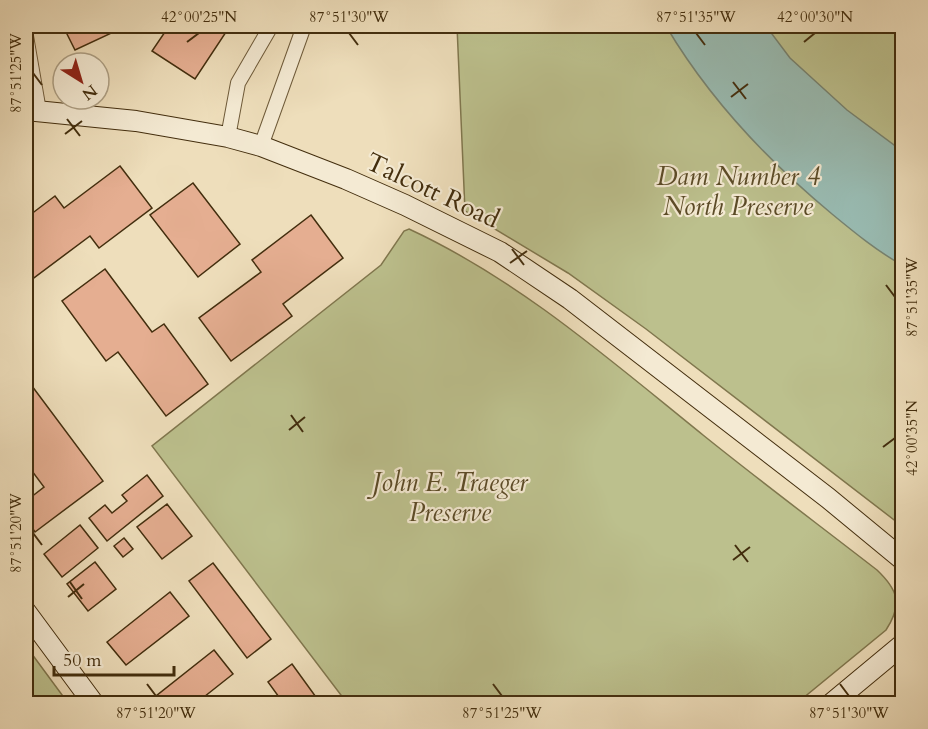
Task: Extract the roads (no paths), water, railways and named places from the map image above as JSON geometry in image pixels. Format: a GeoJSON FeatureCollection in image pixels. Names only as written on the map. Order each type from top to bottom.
{"type":"FeatureCollection","features":[{"type":"Feature","properties":{"kind":"main road","name":"Talcott Road"},"geometry":{"type":"LineString","coordinates":[[32,111],[136,121],[228,137],[261,146],[405,205],[500,252],[570,299],[828,498],[903,559]]}},
{"type":"Feature","properties":{"kind":"main road"},"geometry":{"type":"LineString","coordinates":[[26,612],[94,704]]}},
{"type":"Feature","properties":{"kind":"main road"},"geometry":{"type":"LineString","coordinates":[[831,704],[903,645]]}},
{"type":"Feature","properties":{"kind":"street"},"geometry":{"type":"LineString","coordinates":[[228,137],[238,82],[272,26]]}},
{"type":"Feature","properties":{"kind":"street"},"geometry":{"type":"LineString","coordinates":[[261,146],[304,26]]}},
{"type":"Feature","properties":{"kind":"street"},"geometry":{"type":"LineString","coordinates":[[26,36],[32,111]]}},
{"type":"Feature","properties":{"kind":"water"},"geometry":{"type":"Polygon","coordinates":[[[666,26],[766,26],[790,58],[847,110],[902,151],[902,265],[875,248],[832,214],[762,150],[720,103],[666,26]]]}},
{"type":"Feature","properties":{"kind":"park label","name":"Dam Number 4 North Preserve"},"geometry":{"type":"Point","coordinates":[738,191]}},
{"type":"Feature","properties":{"kind":"park label","name":"John E. Traeger Preserve"},"geometry":{"type":"Point","coordinates":[450,497]}}]}
